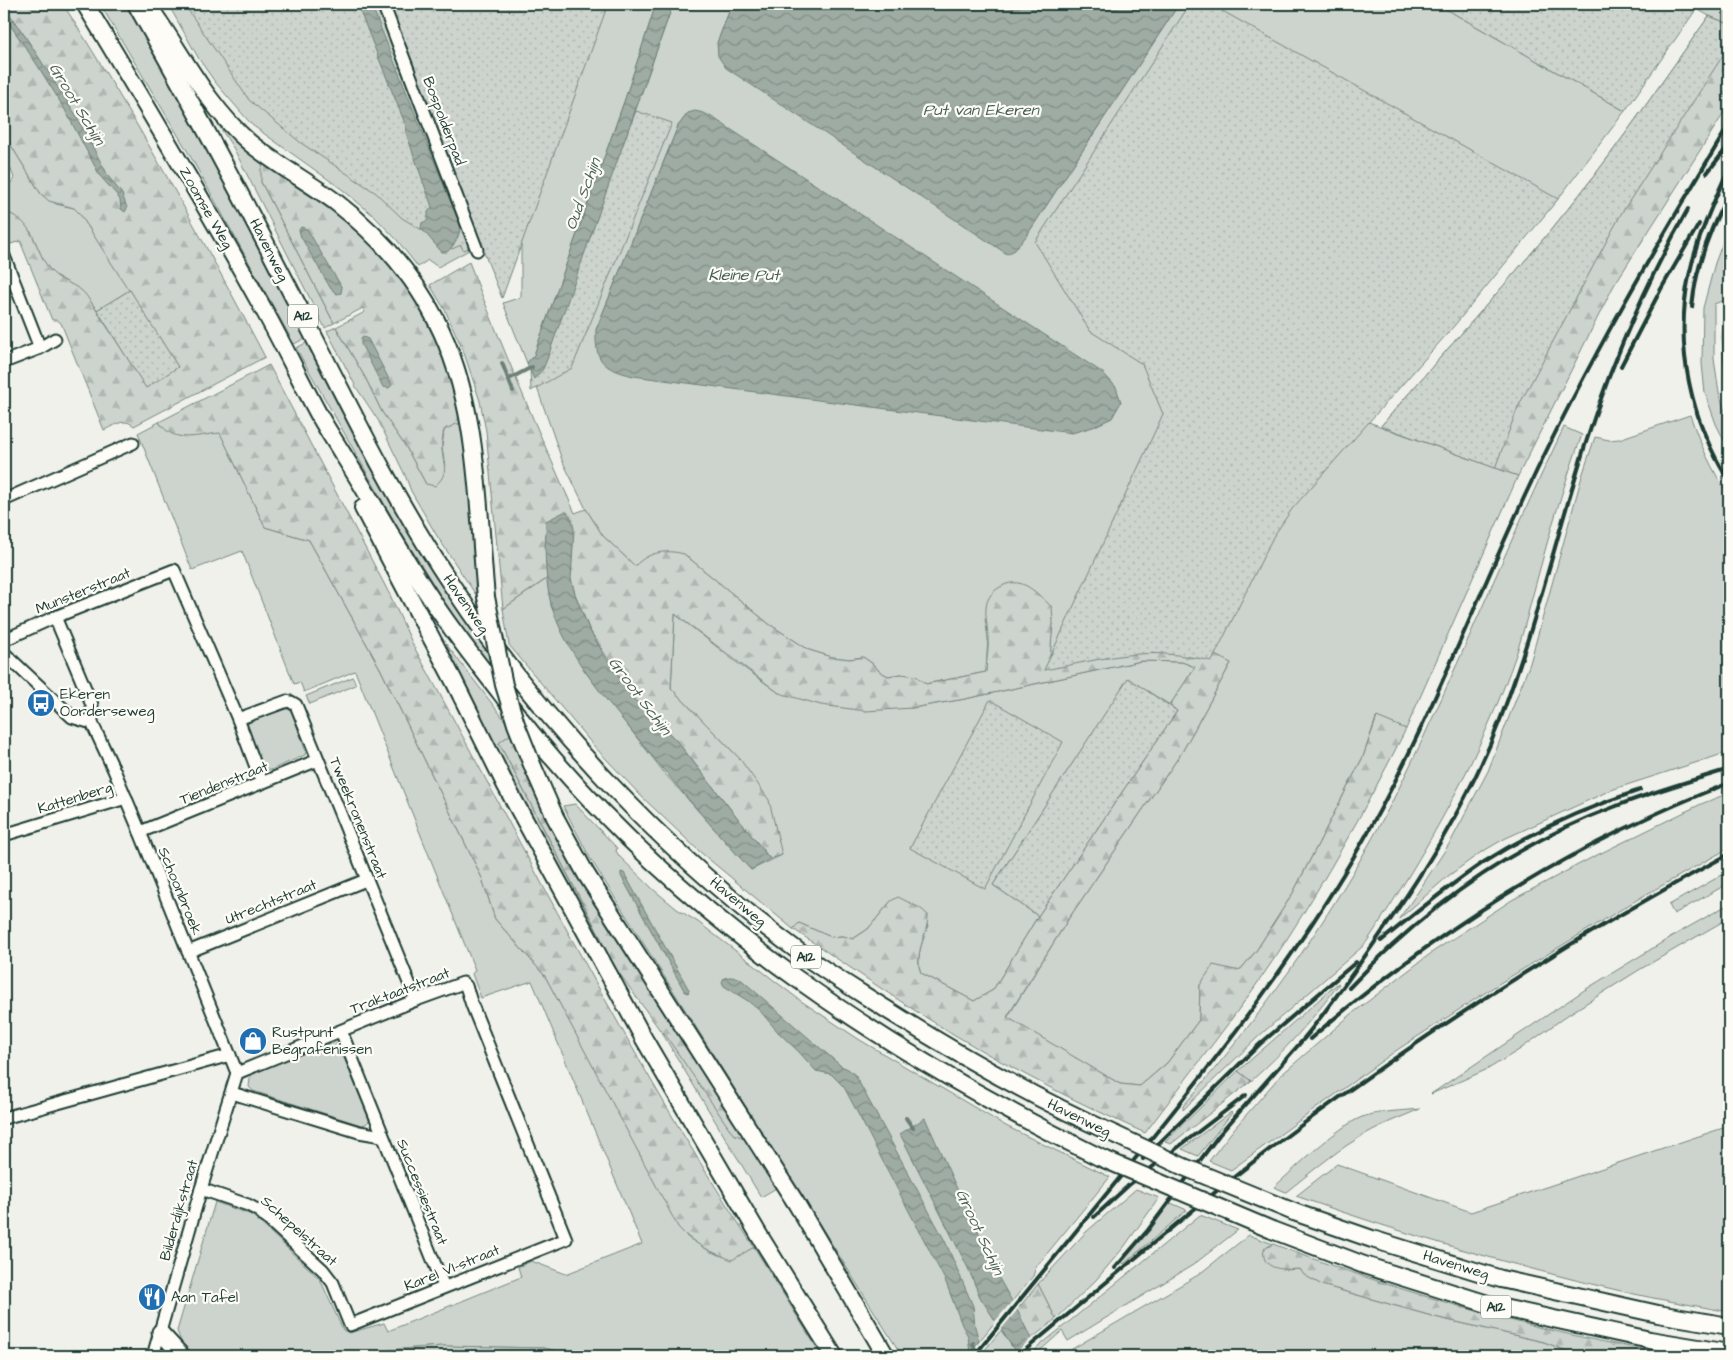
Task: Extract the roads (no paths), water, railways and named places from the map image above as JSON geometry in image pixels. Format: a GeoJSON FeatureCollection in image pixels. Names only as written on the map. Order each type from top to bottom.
{"type":"FeatureCollection","features":[{"type":"Feature","properties":{"kind":"highway","name":"Zoomse Weg"},"geometry":{"type":"LineString","coordinates":[[85,4],[136,87],[252,289],[320,416]]}},
{"type":"Feature","properties":{"kind":"highway","name":"Havenweg"},"geometry":{"type":"LineString","coordinates":[[136,4],[225,166],[356,421],[453,588],[518,677],[561,730],[616,790],[732,898],[803,955],[938,1042],[1038,1098],[1184,1167],[1294,1212],[1372,1239],[1501,1279],[1658,1314],[1729,1326]]}},
{"type":"Feature","properties":{"kind":"highway"},"geometry":{"type":"LineString","coordinates":[[147,4],[213,105],[250,143],[336,202],[377,237],[419,291],[436,320],[447,345],[461,387],[468,417],[474,454],[486,597],[504,685],[516,724],[555,817],[586,874],[796,1203],[886,1356]]}},
{"type":"Feature","properties":{"kind":"highway","name":"Havenweg"},"geometry":{"type":"LineString","coordinates":[[320,416],[406,560],[464,647],[538,742],[586,795],[672,879],[750,945],[834,1006],[961,1085],[1098,1157],[1272,1230],[1364,1265],[1494,1306],[1650,1340],[1729,1353]]}},
{"type":"Feature","properties":{"kind":"highway"},"geometry":{"type":"LineString","coordinates":[[320,416],[337,460],[441,656],[506,786],[594,948],[644,1039],[759,1235],[834,1356]]}},
{"type":"Feature","properties":{"kind":"main road"},"geometry":{"type":"LineString","coordinates":[[160,1332],[182,1356]]}},
{"type":"Feature","properties":{"kind":"street","name":"Bospolderpad"},"geometry":{"type":"LineString","coordinates":[[383,4],[477,250]]}},
{"type":"Feature","properties":{"kind":"street"},"geometry":{"type":"LineString","coordinates":[[4,256],[40,348]]}},
{"type":"Feature","properties":{"kind":"street"},"geometry":{"type":"LineString","coordinates":[[4,362],[40,348],[55,339]]}},
{"type":"Feature","properties":{"kind":"street"},"geometry":{"type":"LineString","coordinates":[[4,500],[132,443]]}},
{"type":"Feature","properties":{"kind":"street","name":"Munsterstraat"},"geometry":{"type":"LineString","coordinates":[[4,640],[55,617],[174,570],[238,719]]}},
{"type":"Feature","properties":{"kind":"street","name":"Schoonbroek"},"geometry":{"type":"LineString","coordinates":[[55,617],[92,705],[92,723],[126,798],[237,1073]]}},
{"type":"Feature","properties":{"kind":"street"},"geometry":{"type":"LineString","coordinates":[[5,657],[72,717],[92,723]]}},
{"type":"Feature","properties":{"kind":"street","name":"Tweekronenstraat"},"geometry":{"type":"LineString","coordinates":[[238,719],[287,701],[291,702],[299,710],[416,1000]]}},
{"type":"Feature","properties":{"kind":"street"},"geometry":{"type":"LineString","coordinates":[[238,719],[262,783]]}},
{"type":"Feature","properties":{"kind":"street","name":"Tiendenstraat"},"geometry":{"type":"LineString","coordinates":[[140,832],[318,760]]}},
{"type":"Feature","properties":{"kind":"street","name":"Kattenberg"},"geometry":{"type":"LineString","coordinates":[[4,835],[126,798]]}},
{"type":"Feature","properties":{"kind":"street","name":"Utrechtstraat"},"geometry":{"type":"LineString","coordinates":[[188,952],[366,880]]}},
{"type":"Feature","properties":{"kind":"street","name":"Traktaatstraat"},"geometry":{"type":"LineString","coordinates":[[237,1073],[416,1000],[463,983],[466,986],[472,1006],[566,1239]]}},
{"type":"Feature","properties":{"kind":"street","name":"Successiestraat"},"geometry":{"type":"LineString","coordinates":[[341,1030],[444,1287]]}},
{"type":"Feature","properties":{"kind":"street"},"geometry":{"type":"LineString","coordinates":[[4,1118],[230,1055]]}},
{"type":"Feature","properties":{"kind":"street","name":"Bilderdijkstraat"},"geometry":{"type":"LineString","coordinates":[[153,1356],[200,1189],[237,1073]]}},
{"type":"Feature","properties":{"kind":"street","name":"Successiestraat"},"geometry":{"type":"LineString","coordinates":[[232,1093],[360,1132],[382,1136]]}},
{"type":"Feature","properties":{"kind":"street","name":"Schepelstraat"},"geometry":{"type":"LineString","coordinates":[[200,1189],[248,1205],[259,1211],[323,1270],[333,1283],[350,1325]]}},
{"type":"Feature","properties":{"kind":"street","name":"Karel VI-straat"},"geometry":{"type":"LineString","coordinates":[[350,1325],[566,1239]]}},
{"type":"Feature","properties":{"kind":"water"},"geometry":{"type":"Polygon","coordinates":[[[357,4],[371,4],[460,225],[456,240],[447,252],[442,252],[421,228],[422,223],[428,220],[428,212],[432,207],[406,133],[406,126],[357,4]]]}},
{"type":"Feature","properties":{"kind":"water"},"geometry":{"type":"Polygon","coordinates":[[[656,4],[673,4],[546,362],[543,369],[534,379],[527,363],[534,355],[625,99],[656,4]]]}},
{"type":"Feature","properties":{"kind":"water","name":"Put van Ekeren"},"geometry":{"type":"Polygon","coordinates":[[[732,4],[1179,4],[1027,235],[1015,250],[1007,254],[726,68],[718,56],[717,43],[732,4]]]}},
{"type":"Feature","properties":{"kind":"water"},"geometry":{"type":"Polygon","coordinates":[[[4,6],[76,115],[108,176],[122,194],[127,208],[125,212],[121,209],[120,200],[117,195],[100,176],[64,108],[4,16],[4,6]]]}},
{"type":"Feature","properties":{"kind":"water","name":"Kleine Put"},"geometry":{"type":"Polygon","coordinates":[[[695,111],[715,119],[1103,373],[1116,387],[1121,402],[1112,418],[1093,427],[1072,433],[633,376],[608,367],[599,357],[596,330],[678,126],[688,113],[695,111]]]}},
{"type":"Feature","properties":{"kind":"water"},"geometry":{"type":"Polygon","coordinates":[[[301,227],[307,229],[342,288],[341,293],[337,294],[331,289],[301,237],[299,230],[301,227]]]}},
{"type":"Feature","properties":{"kind":"water"},"geometry":{"type":"Polygon","coordinates":[[[363,337],[368,339],[392,385],[389,388],[383,387],[361,344],[363,337]]]}},
{"type":"Feature","properties":{"kind":"water"},"geometry":{"type":"Polygon","coordinates":[[[567,512],[572,520],[574,529],[571,579],[589,629],[633,698],[676,740],[770,859],[751,870],[688,799],[616,712],[594,684],[565,639],[550,599],[545,549],[546,521],[567,512]]]}},
{"type":"Feature","properties":{"kind":"water"},"geometry":{"type":"Polygon","coordinates":[[[621,872],[624,873],[689,990],[688,993],[685,992],[621,876],[621,872]]]}},
{"type":"Feature","properties":{"kind":"water"},"geometry":{"type":"Polygon","coordinates":[[[724,978],[739,978],[841,1066],[855,1075],[945,1241],[973,1306],[975,1327],[979,1341],[970,1353],[968,1336],[945,1280],[844,1087],[831,1074],[816,1071],[760,1011],[724,986],[722,982],[724,978]]]}},
{"type":"Feature","properties":{"kind":"water"},"geometry":{"type":"Polygon","coordinates":[[[925,1118],[958,1191],[973,1211],[984,1252],[1017,1310],[1036,1349],[1042,1356],[1018,1356],[980,1297],[968,1268],[900,1134],[925,1118]]]}},
{"type":"Feature","properties":{"kind":"waterway","name":"Oud Schijn"},"geometry":{"type":"LineString","coordinates":[[502,363],[513,391]]}},
{"type":"Feature","properties":{"kind":"waterway","name":"Oud Schijn"},"geometry":{"type":"LineString","coordinates":[[509,379],[532,367]]}},
{"type":"Feature","properties":{"kind":"waterway","name":"Groot Schijn"},"geometry":{"type":"LineString","coordinates":[[906,1118],[913,1128]]}},
{"type":"Feature","properties":{"kind":"waterway"},"geometry":{"type":"LineString","coordinates":[[973,1343],[977,1356]]}},
{"type":"Feature","properties":{"kind":"railway"},"geometry":{"type":"LineString","coordinates":[[974,1356],[1145,1147],[1239,1027],[1298,944],[1353,858],[1402,768],[1528,489],[1574,396],[1649,259],[1729,125]]}},
{"type":"Feature","properties":{"kind":"railway"},"geometry":{"type":"LineString","coordinates":[[1707,173],[1729,145]]}},
{"type":"Feature","properties":{"kind":"railway"},"geometry":{"type":"LineString","coordinates":[[1729,168],[1706,221],[1692,262],[1685,303],[1684,330],[1689,383],[1696,408],[1705,434],[1729,481]]}},
{"type":"Feature","properties":{"kind":"railway"},"geometry":{"type":"LineString","coordinates":[[1692,307],[1700,263],[1715,221],[1729,194]]}},
{"type":"Feature","properties":{"kind":"railway"},"geometry":{"type":"LineString","coordinates":[[1304,1038],[1328,1008],[1404,900],[1457,813],[1487,752],[1521,661],[1596,412],[1638,308],[1670,241],[1688,209]]}},
{"type":"Feature","properties":{"kind":"railway"},"geometry":{"type":"LineString","coordinates":[[1621,366],[1661,289],[1699,224]]}},
{"type":"Feature","properties":{"kind":"railway"},"geometry":{"type":"LineString","coordinates":[[1349,988],[1377,959],[1438,906],[1505,860],[1576,822],[1657,792],[1729,769]]}},
{"type":"Feature","properties":{"kind":"railway"},"geometry":{"type":"LineString","coordinates":[[1310,1039],[1406,962],[1509,893],[1616,833],[1729,783]]}},
{"type":"Feature","properties":{"kind":"railway"},"geometry":{"type":"LineString","coordinates":[[1381,941],[1457,881],[1521,840],[1599,804],[1640,790]]}},
{"type":"Feature","properties":{"kind":"railway"},"geometry":{"type":"LineString","coordinates":[[1018,1356],[1233,1178],[1358,1084],[1461,1014],[1566,947],[1729,854]]}},
{"type":"Feature","properties":{"kind":"railway"},"geometry":{"type":"LineString","coordinates":[[1143,1159],[1260,1044],[1356,962]]}},
{"type":"Feature","properties":{"kind":"railway"},"geometry":{"type":"LineString","coordinates":[[1115,1268],[1148,1230],[1219,1135],[1309,1033]]}},
{"type":"Feature","properties":{"kind":"railway"},"geometry":{"type":"LineString","coordinates":[[1094,1217],[1129,1185],[1246,1095]]}},
{"type":"Feature","properties":{"kind":"place","name":"Ekeren Oorderseweg"},"geometry":{"type":"Point","coordinates":[41,703]}},
{"type":"Feature","properties":{"kind":"place","name":"Rustpunt Begrafenissen"},"geometry":{"type":"Point","coordinates":[253,1041]}},
{"type":"Feature","properties":{"kind":"place","name":"Aan Tafel"},"geometry":{"type":"Point","coordinates":[152,1297]}}]}
